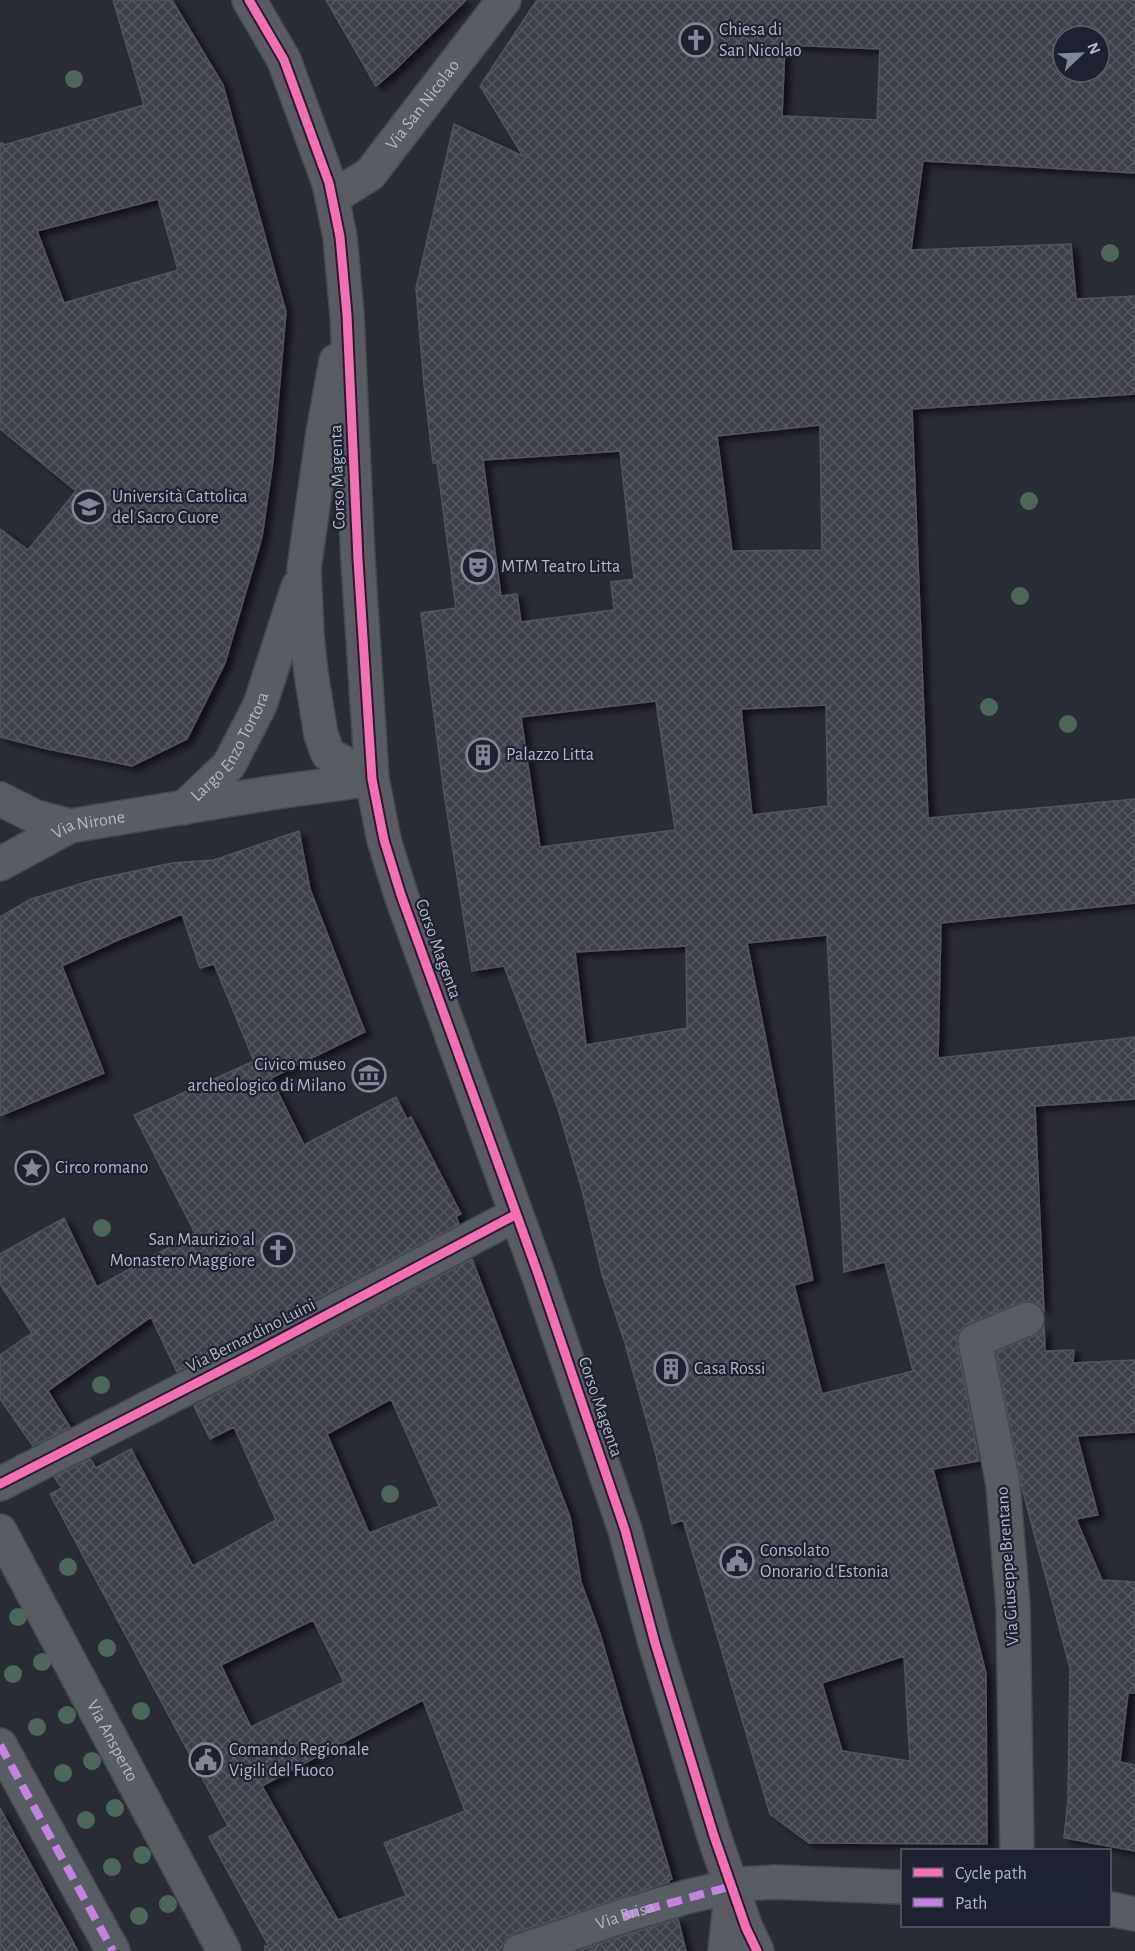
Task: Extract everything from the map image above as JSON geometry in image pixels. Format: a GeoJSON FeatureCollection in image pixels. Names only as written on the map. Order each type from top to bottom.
{"type":"FeatureCollection","features":[{"type":"Feature","properties":{"kind":"street","name":"Corso Magenta"},"geometry":{"type":"LineString","coordinates":[[249,0],[285,60],[329,183],[340,237],[347,315],[358,560],[372,779],[384,840],[401,895],[537,1271],[625,1530],[655,1643],[714,1836],[746,1928],[757,1951]]}},
{"type":"Feature","properties":{"kind":"street","name":"Via San Nicolao"},"geometry":{"type":"LineString","coordinates":[[332,198],[370,174],[504,0]]}},
{"type":"Feature","properties":{"kind":"street","name":"Corso Magenta"},"geometry":{"type":"LineString","coordinates":[[347,315],[322,433],[304,569],[311,673],[321,735],[328,754],[372,779]]}},
{"type":"Feature","properties":{"kind":"street","name":"Largo Enzo Tortora"},"geometry":{"type":"LineString","coordinates":[[184,808],[229,765],[260,705],[304,569]]}},
{"type":"Feature","properties":{"kind":"street","name":"Largo Enzo Tortora"},"geometry":{"type":"LineString","coordinates":[[184,808],[372,779]]}},
{"type":"Feature","properties":{"kind":"street"},"geometry":{"type":"LineString","coordinates":[[0,799],[36,817],[70,826]]}},
{"type":"Feature","properties":{"kind":"street","name":"Via Nirone"},"geometry":{"type":"LineString","coordinates":[[0,864],[70,826],[184,808]]}},
{"type":"Feature","properties":{"kind":"street","name":"Via Bernardino Luini"},"geometry":{"type":"LineString","coordinates":[[0,1484],[253,1354],[515,1215]]}},
{"type":"Feature","properties":{"kind":"street","name":"Via Giuseppe Brentano"},"geometry":{"type":"LineString","coordinates":[[1017,1849],[1013,1606],[1003,1484],[975,1341],[1027,1319]]}},
{"type":"Feature","properties":{"kind":"street","name":"Via Ansperto"},"geometry":{"type":"LineString","coordinates":[[0,1531],[224,1951]]}},
{"type":"Feature","properties":{"kind":"street"},"geometry":{"type":"LineString","coordinates":[[0,1745],[113,1951]]}},
{"type":"Feature","properties":{"kind":"street","name":"Via Brisa"},"geometry":{"type":"LineString","coordinates":[[520,1951],[623,1916],[732,1886],[775,1882],[901,1887]]}},
{"type":"Feature","properties":{"kind":"street"},"geometry":{"type":"LineString","coordinates":[[725,1951],[732,1886]]}},
{"type":"Feature","properties":{"kind":"street"},"geometry":{"type":"LineString","coordinates":[[1111,1909],[1135,1914]]}},
{"type":"Feature","properties":{"kind":"building"},"geometry":{"type":"Polygon","coordinates":[[[113,0],[172,0],[223,85],[286,312],[273,461],[262,537],[225,663],[187,739],[132,766],[0,737],[0,529],[28,550],[76,491],[0,429],[0,143],[4,145],[144,105],[113,0]],[[158,199],[37,231],[64,303],[178,270],[158,199]]]}},
{"type":"Feature","properties":{"kind":"building"},"geometry":{"type":"Polygon","coordinates":[[[326,0],[466,0],[376,86],[326,0]]]}},
{"type":"Feature","properties":{"kind":"building"},"geometry":{"type":"Polygon","coordinates":[[[537,0],[1135,0],[1135,173],[923,161],[911,250],[1071,244],[1076,299],[1135,296],[1135,394],[912,409],[928,818],[1135,799],[1135,903],[941,923],[938,1058],[1135,1037],[1135,1099],[1035,1106],[1044,1311],[1038,1304],[1030,1301],[1020,1302],[968,1324],[961,1329],[957,1337],[979,1461],[933,1469],[986,1673],[987,1844],[809,1843],[770,1814],[683,1520],[672,1524],[655,1451],[625,1343],[602,1274],[582,1190],[558,1109],[504,966],[472,971],[444,793],[421,613],[456,608],[437,463],[433,463],[416,288],[454,124],[523,156],[480,86],[537,0]],[[785,45],[782,116],[877,120],[880,49],[785,45]],[[820,425],[717,436],[732,551],[822,550],[820,425]],[[620,451],[483,460],[501,596],[517,594],[521,622],[614,610],[611,582],[634,579],[620,451]],[[656,701],[521,717],[540,847],[675,830],[656,701]],[[826,705],[741,709],[752,815],[828,806],[826,705]],[[827,935],[747,943],[813,1280],[794,1285],[822,1394],[913,1371],[885,1262],[844,1272],[827,935]],[[686,946],[575,952],[586,1045],[687,1028],[686,946]],[[904,1656],[822,1683],[842,1751],[910,1761],[904,1656]]]}},
{"type":"Feature","properties":{"kind":"building"},"geometry":{"type":"Polygon","coordinates":[[[299,831],[310,889],[365,1032],[271,1078],[304,1145],[396,1097],[407,1119],[411,1117],[461,1214],[456,1216],[459,1224],[177,1372],[151,1317],[48,1391],[70,1427],[33,1446],[0,1399],[0,1355],[32,1333],[0,1284],[0,1254],[64,1218],[97,1287],[195,1233],[134,1115],[254,1061],[214,964],[200,968],[182,914],[62,966],[104,1073],[0,1116],[0,917],[31,899],[93,880],[172,863],[214,860],[299,831]]]}},
{"type":"Feature","properties":{"kind":"building"},"geometry":{"type":"Polygon","coordinates":[[[472,1259],[570,1517],[581,1582],[600,1634],[672,1879],[669,1882],[514,1933],[506,1939],[502,1951],[265,1951],[265,1946],[268,1945],[209,1837],[228,1826],[50,1494],[62,1488],[54,1477],[90,1459],[96,1468],[131,1449],[193,1566],[276,1520],[234,1427],[210,1439],[194,1406],[472,1259]],[[391,1399],[327,1434],[369,1533],[439,1506],[391,1399]],[[313,1620],[221,1665],[251,1727],[344,1682],[313,1620]],[[423,1700],[262,1786],[338,1920],[406,1896],[384,1843],[465,1811],[423,1700]]]}},
{"type":"Feature","properties":{"kind":"building"},"geometry":{"type":"Polygon","coordinates":[[[1044,1325],[1045,1351],[1074,1350],[1073,1363],[1135,1360],[1135,1432],[1077,1436],[1098,1515],[1076,1519],[1102,1580],[1135,1582],[1135,1693],[1128,1693],[1120,1762],[1135,1765],[1135,1851],[1064,1838],[1068,1800],[1070,1668],[1022,1488],[996,1352],[1034,1336],[1042,1331],[1044,1325]]]}},
{"type":"Feature","properties":{"kind":"building"},"geometry":{"type":"Polygon","coordinates":[[[0,1808],[78,1951],[0,1951],[0,1808]]]}},
{"type":"Feature","properties":{"kind":"building"},"geometry":{"type":"Polygon","coordinates":[[[678,1919],[686,1951],[578,1951],[629,1934],[678,1919]]]}},
{"type":"Feature","properties":{"kind":"tram line"},"geometry":{"type":"LineString","coordinates":[[241,0],[280,76],[302,128],[319,182],[329,233],[338,323],[361,749],[369,816],[388,885],[529,1275],[599,1481],[725,1903],[744,1951]]}},
{"type":"Feature","properties":{"kind":"tram line"},"geometry":{"type":"LineString","coordinates":[[262,0],[298,67],[313,101],[335,171],[351,244],[356,282],[383,778],[393,832],[405,875],[546,1267],[642,1551],[741,1884],[766,1951]]}},
{"type":"Feature","properties":{"kind":"marked path"},"geometry":{"type":"LineString","coordinates":[[0,1745],[113,1951]]}},
{"type":"Feature","properties":{"kind":"marked path"},"geometry":{"type":"LineString","coordinates":[[623,1916],[732,1886]]}},
{"type":"Feature","properties":{"kind":"cycle path"},"geometry":{"type":"LineString","coordinates":[[249,0],[284,60],[329,183],[340,237],[347,315],[358,560],[372,779],[384,840],[401,895],[537,1271],[625,1530],[655,1643],[714,1836],[746,1928],[757,1951]]}},
{"type":"Feature","properties":{"kind":"cycle path"},"geometry":{"type":"LineString","coordinates":[[0,1484],[253,1354],[515,1215]]}},
{"type":"Feature","properties":{"kind":"place","name":"Chiesa di San Nicolao"},"geometry":{"type":"Point","coordinates":[696,40]}},
{"type":"Feature","properties":{"kind":"place","name":"Università Cattolica del Sacro Cuore"},"geometry":{"type":"Point","coordinates":[89,507]}},
{"type":"Feature","properties":{"kind":"place","name":"MTM Teatro Litta"},"geometry":{"type":"Point","coordinates":[478,567]}},
{"type":"Feature","properties":{"kind":"place","name":"Palazzo Litta"},"geometry":{"type":"Point","coordinates":[483,755]}},
{"type":"Feature","properties":{"kind":"place","name":"Civico museo archeologico di Milano"},"geometry":{"type":"Point","coordinates":[369,1075]}},
{"type":"Feature","properties":{"kind":"place","name":"Circo romano"},"geometry":{"type":"Point","coordinates":[32,1168]}},
{"type":"Feature","properties":{"kind":"place","name":"San Maurizio al Monastero Maggiore"},"geometry":{"type":"Point","coordinates":[278,1250]}},
{"type":"Feature","properties":{"kind":"place","name":"Casa Rossi"},"geometry":{"type":"Point","coordinates":[671,1369]}},
{"type":"Feature","properties":{"kind":"place","name":"Consolato Onorario d'Estonia"},"geometry":{"type":"Point","coordinates":[737,1561]}},
{"type":"Feature","properties":{"kind":"place","name":"Comando Regionale Vigili del Fuoco"},"geometry":{"type":"Point","coordinates":[206,1760]}}]}
